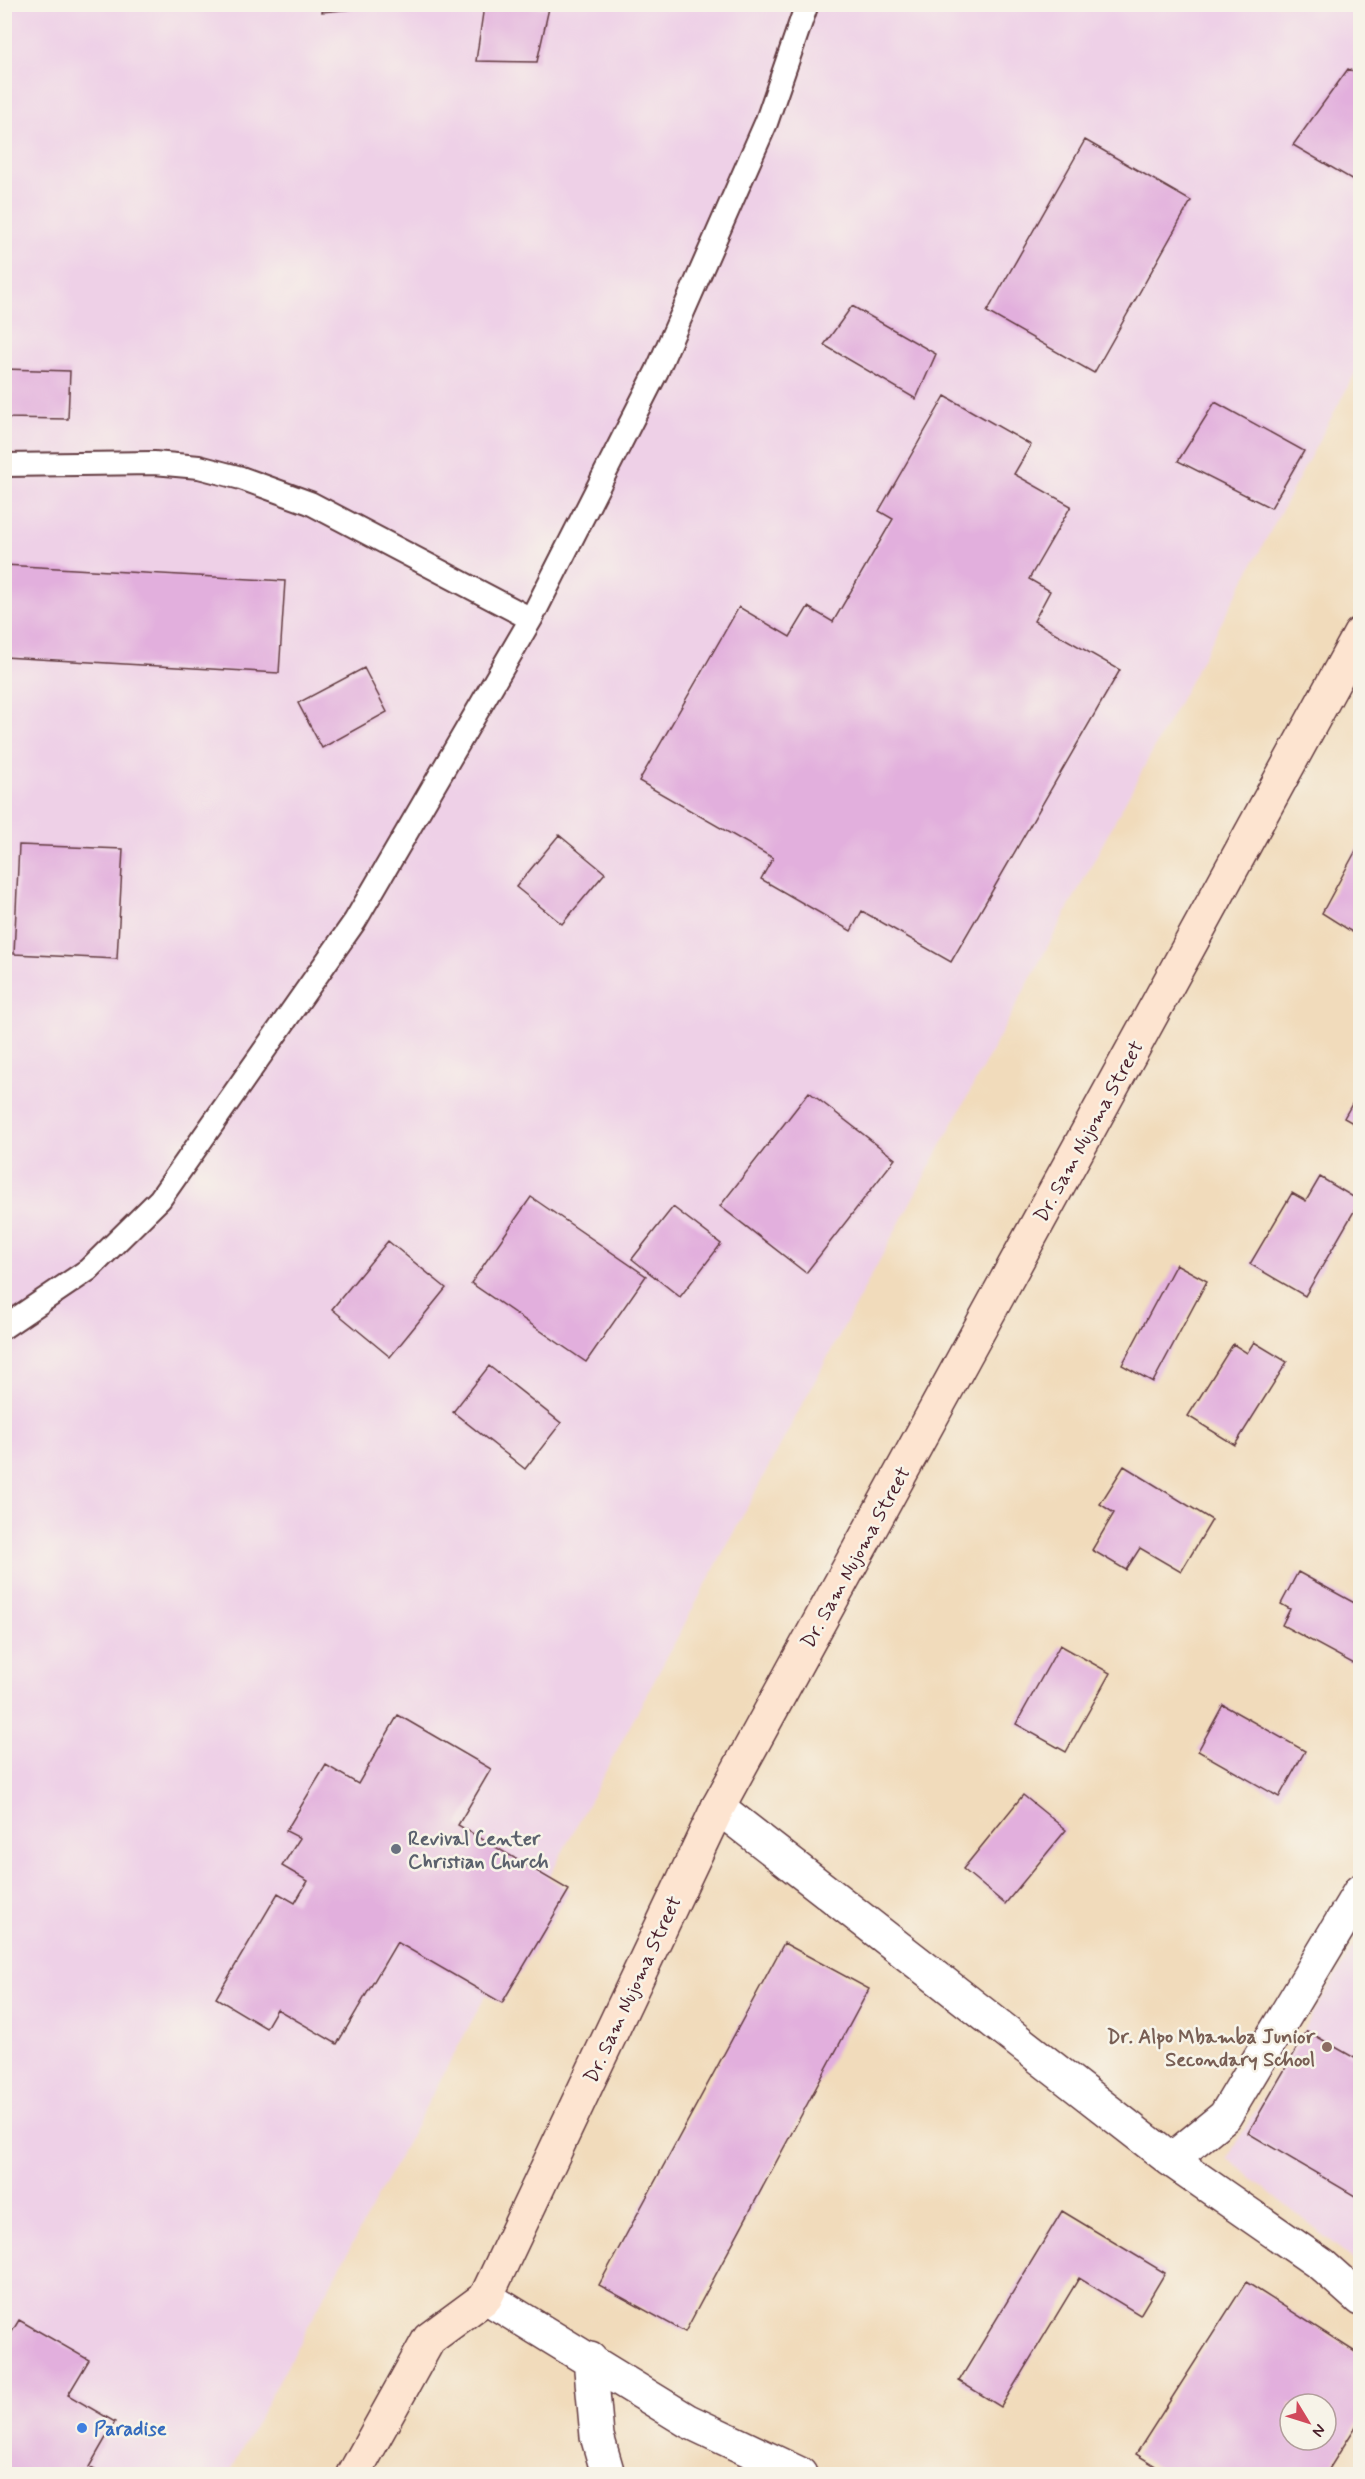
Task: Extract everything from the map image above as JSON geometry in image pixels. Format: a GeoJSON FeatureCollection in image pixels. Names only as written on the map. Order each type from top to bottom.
{"type":"FeatureCollection","features":[{"type":"Feature","properties":{"kind":"street","name":"Dr. Sam Nujoma Street"},"geometry":{"type":"LineString","coordinates":[[354,2475],[429,2339],[486,2297],[718,1807],[1360,634]]}},
{"type":"Feature","properties":{"kind":"street"},"geometry":{"type":"LineString","coordinates":[[718,1807],[1171,2160],[1322,2265],[1360,2299]]}},
{"type":"Feature","properties":{"kind":"street"},"geometry":{"type":"LineString","coordinates":[[1171,2160],[1226,2115],[1360,1891]]}},
{"type":"Feature","properties":{"kind":"street"},"geometry":{"type":"LineString","coordinates":[[486,2297],[688,2421],[800,2475]]}},
{"type":"Feature","properties":{"kind":"street"},"geometry":{"type":"LineString","coordinates":[[590,2359],[597,2436],[608,2475]]}},
{"type":"Feature","properties":{"kind":"lane"},"geometry":{"type":"LineString","coordinates":[[4,1327],[88,1270],[160,1199],[355,921],[531,619],[657,372],[766,123],[807,4]]}},
{"type":"Feature","properties":{"kind":"lane"},"geometry":{"type":"LineString","coordinates":[[4,465],[154,463],[199,467],[241,478],[310,503],[531,619]]}},
{"type":"Feature","properties":{"kind":"shaded area"},"geometry":{"type":"Polygon","coordinates":[[[5,5],[1360,5],[1360,364],[229,2474],[5,2474],[5,5]]]}},
{"type":"Feature","properties":{"kind":"shaded area","name":"Dr. Alpo Mbamba Junior Secondary School"},"geometry":{"type":"Polygon","coordinates":[[[1360,1936],[1360,2265],[1227,2158],[1360,1936]]]}},
{"type":"Feature","properties":{"kind":"building"},"geometry":{"type":"Polygon","coordinates":[[[322,4],[385,4],[385,6],[322,12],[322,4]]]}},
{"type":"Feature","properties":{"kind":"building"},"geometry":{"type":"Polygon","coordinates":[[[484,6],[549,8],[537,62],[476,61],[484,6]]]}},
{"type":"Feature","properties":{"kind":"building"},"geometry":{"type":"Polygon","coordinates":[[[1348,69],[1360,75],[1360,184],[1293,145],[1348,69]]]}},
{"type":"Feature","properties":{"kind":"building"},"geometry":{"type":"Polygon","coordinates":[[[1085,140],[1191,201],[1094,373],[987,312],[1085,140]]]}},
{"type":"Feature","properties":{"kind":"building"},"geometry":{"type":"Polygon","coordinates":[[[852,306],[936,354],[916,399],[824,345],[852,306]]]}},
{"type":"Feature","properties":{"kind":"building"},"geometry":{"type":"Polygon","coordinates":[[[4,369],[70,371],[68,419],[4,418],[4,369]]]}},
{"type":"Feature","properties":{"kind":"building"},"geometry":{"type":"Polygon","coordinates":[[[945,396],[1031,445],[1014,474],[1071,506],[1029,579],[1050,591],[1034,621],[1120,670],[951,962],[862,911],[851,931],[761,879],[773,858],[639,781],[739,607],[790,637],[808,607],[833,622],[893,519],[879,511],[945,396]]]}},
{"type":"Feature","properties":{"kind":"building"},"geometry":{"type":"Polygon","coordinates":[[[1215,402],[1304,451],[1271,508],[1178,461],[1215,402]]]}},
{"type":"Feature","properties":{"kind":"building"},"geometry":{"type":"Polygon","coordinates":[[[4,565],[285,581],[279,673],[4,657],[4,565]]]}},
{"type":"Feature","properties":{"kind":"building"},"geometry":{"type":"Polygon","coordinates":[[[364,668],[387,712],[322,748],[298,703],[364,668]]]}},
{"type":"Feature","properties":{"kind":"building"},"geometry":{"type":"Polygon","coordinates":[[[559,835],[605,873],[562,924],[516,887],[559,835]]]}},
{"type":"Feature","properties":{"kind":"building"},"geometry":{"type":"Polygon","coordinates":[[[1360,843],[1360,917],[1352,932],[1322,913],[1360,843]]]}},
{"type":"Feature","properties":{"kind":"building"},"geometry":{"type":"Polygon","coordinates":[[[19,845],[123,849],[117,959],[14,954],[19,845]]]}},
{"type":"Feature","properties":{"kind":"building"},"geometry":{"type":"Polygon","coordinates":[[[1360,1090],[1360,1127],[1344,1118],[1360,1090]]]}},
{"type":"Feature","properties":{"kind":"building"},"geometry":{"type":"Polygon","coordinates":[[[809,1092],[895,1159],[806,1273],[720,1206],[809,1092]]]}},
{"type":"Feature","properties":{"kind":"building"},"geometry":{"type":"Polygon","coordinates":[[[1320,1177],[1360,1201],[1305,1296],[1250,1264],[1292,1193],[1306,1201],[1320,1177]]]}},
{"type":"Feature","properties":{"kind":"building"},"geometry":{"type":"Polygon","coordinates":[[[531,1197],[646,1276],[586,1362],[471,1283],[531,1197]]]}},
{"type":"Feature","properties":{"kind":"building"},"geometry":{"type":"Polygon","coordinates":[[[673,1207],[721,1244],[680,1297],[632,1259],[673,1207]]]}},
{"type":"Feature","properties":{"kind":"building"},"geometry":{"type":"Polygon","coordinates":[[[388,1241],[446,1288],[390,1357],[332,1309],[388,1241]]]}},
{"type":"Feature","properties":{"kind":"building"},"geometry":{"type":"Polygon","coordinates":[[[1176,1264],[1207,1281],[1153,1382],[1122,1365],[1176,1264]]]}},
{"type":"Feature","properties":{"kind":"building"},"geometry":{"type":"Polygon","coordinates":[[[1254,1342],[1287,1362],[1235,1445],[1188,1416],[1233,1344],[1247,1353],[1254,1342]]]}},
{"type":"Feature","properties":{"kind":"building"},"geometry":{"type":"Polygon","coordinates":[[[489,1366],[561,1423],[525,1469],[453,1412],[489,1366]]]}},
{"type":"Feature","properties":{"kind":"building"},"geometry":{"type":"Polygon","coordinates":[[[1124,1466],[1212,1520],[1181,1572],[1140,1548],[1126,1570],[1092,1550],[1114,1513],[1100,1504],[1124,1466]]]}},
{"type":"Feature","properties":{"kind":"building"},"geometry":{"type":"Polygon","coordinates":[[[1298,1572],[1360,1606],[1360,1656],[1356,1665],[1282,1625],[1290,1609],[1281,1604],[1298,1572]]]}},
{"type":"Feature","properties":{"kind":"building"},"geometry":{"type":"Polygon","coordinates":[[[1060,1645],[1110,1673],[1066,1752],[1016,1724],[1060,1645]]]}},
{"type":"Feature","properties":{"kind":"building"},"geometry":{"type":"Polygon","coordinates":[[[1223,1705],[1305,1751],[1279,1797],[1198,1751],[1223,1705]]]}},
{"type":"Feature","properties":{"kind":"building"},"geometry":{"type":"Polygon","coordinates":[[[398,1715],[491,1769],[458,1825],[569,1890],[502,2003],[397,1942],[337,2044],[277,2009],[266,2028],[216,1998],[278,1893],[295,1903],[308,1881],[282,1866],[300,1838],[286,1831],[326,1765],[358,1784],[398,1715]]]}},
{"type":"Feature","properties":{"kind":"building"},"geometry":{"type":"Polygon","coordinates":[[[1023,1795],[1066,1830],[1005,1904],[963,1869],[1023,1795]]]}},
{"type":"Feature","properties":{"kind":"building"},"geometry":{"type":"Polygon","coordinates":[[[784,1943],[869,1989],[685,2332],[599,2285],[784,1943]]]}},
{"type":"Feature","properties":{"kind":"building"},"geometry":{"type":"Polygon","coordinates":[[[1307,2031],[1360,2061],[1360,2199],[1248,2133],[1307,2031]]]}},
{"type":"Feature","properties":{"kind":"building"},"geometry":{"type":"Polygon","coordinates":[[[1062,2211],[1165,2273],[1140,2315],[1079,2278],[1001,2407],[959,2381],[1062,2211]]]}},
{"type":"Feature","properties":{"kind":"building"},"geometry":{"type":"Polygon","coordinates":[[[1246,2282],[1360,2355],[1360,2420],[1326,2474],[1168,2474],[1136,2454],[1246,2282]]]}},
{"type":"Feature","properties":{"kind":"building"},"geometry":{"type":"Polygon","coordinates":[[[19,2320],[89,2360],[68,2395],[115,2422],[89,2467],[102,2474],[4,2474],[4,2345],[19,2320]]]}},
{"type":"Feature","properties":{"kind":"place","name":"Revival Center Christian Church"},"geometry":{"type":"Point","coordinates":[396,1849]}},
{"type":"Feature","properties":{"kind":"place","name":"Dr. Alpo Mbamba Junior Secondary School"},"geometry":{"type":"Point","coordinates":[1327,2047]}},
{"type":"Feature","properties":{"kind":"place","name":"Paradise"},"geometry":{"type":"Point","coordinates":[82,2428]}}]}
